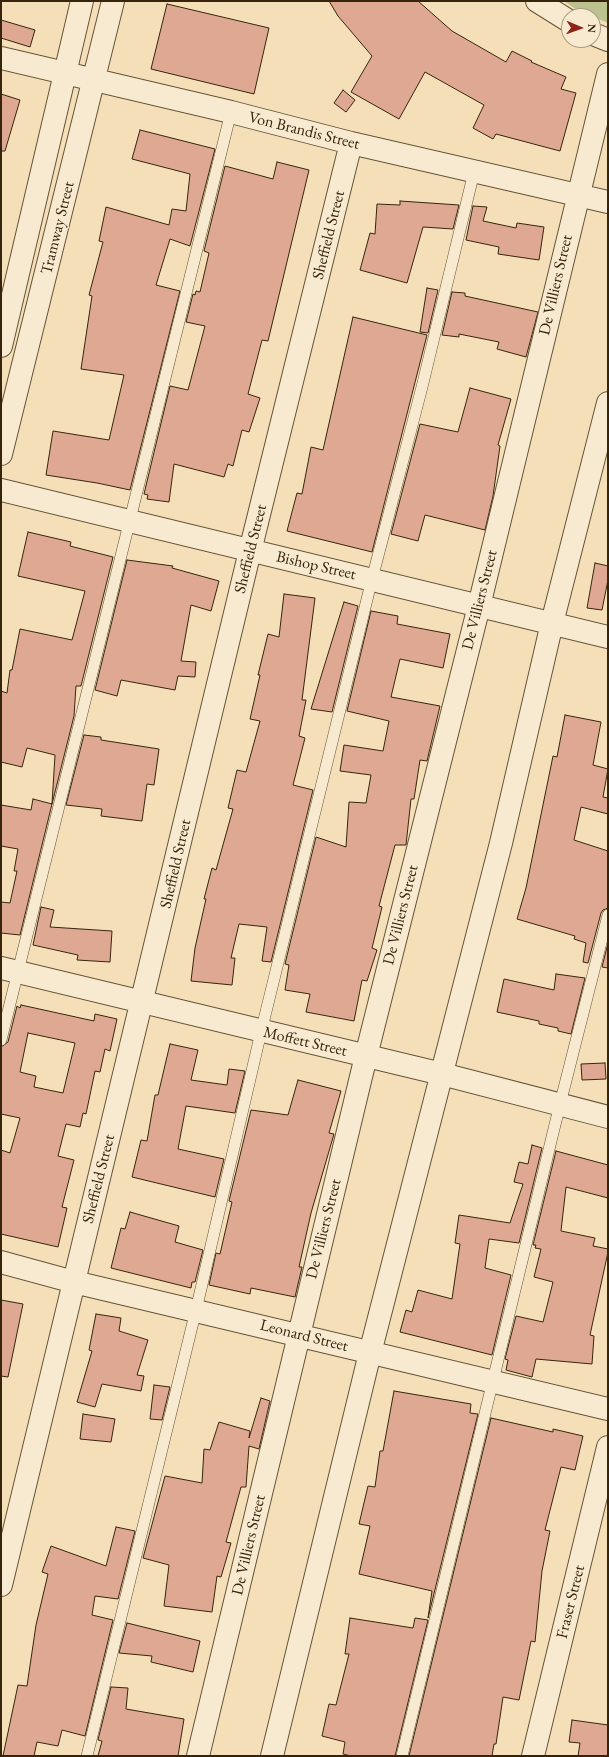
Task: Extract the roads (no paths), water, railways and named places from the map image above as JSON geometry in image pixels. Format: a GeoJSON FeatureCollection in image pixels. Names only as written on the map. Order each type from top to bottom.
{"type":"FeatureCollection","features":[{"type":"Feature","properties":{"kind":"street","name":"Tramway Street"},"geometry":{"type":"LineString","coordinates":[[1,346],[64,72],[82,1]]}},
{"type":"Feature","properties":{"kind":"street","name":"Tramway Street"},"geometry":{"type":"LineString","coordinates":[[1,454],[113,1]]}},
{"type":"Feature","properties":{"kind":"street"},"geometry":{"type":"LineString","coordinates":[[536,1],[561,16]]}},
{"type":"Feature","properties":{"kind":"street","name":"Von Brandis Street"},"geometry":{"type":"LineString","coordinates":[[1,58],[231,112],[351,143],[608,202]]}},
{"type":"Feature","properties":{"kind":"street","name":"De Villiers Street"},"geometry":{"type":"LineString","coordinates":[[198,1756],[366,1056],[479,606],[608,74]]}},
{"type":"Feature","properties":{"kind":"street","name":"Sheffield Street"},"geometry":{"type":"LineString","coordinates":[[1,1586],[143,1004],[250,551],[351,143]]}},
{"type":"Feature","properties":{"kind":"street"},"geometry":{"type":"LineString","coordinates":[[17,281],[43,287]]}},
{"type":"Feature","properties":{"kind":"street"},"geometry":{"type":"LineString","coordinates":[[272,1756],[370,1353],[501,843],[552,623],[608,403]]}},
{"type":"Feature","properties":{"kind":"street","name":"Bishop Street"},"geometry":{"type":"LineString","coordinates":[[1,490],[608,637]]}},
{"type":"Feature","properties":{"kind":"street","name":"Moffett Street"},"geometry":{"type":"LineString","coordinates":[[9,970],[143,1004],[442,1074],[608,1117]]}},
{"type":"Feature","properties":{"kind":"street","name":"Leonard Street"},"geometry":{"type":"LineString","coordinates":[[1,1262],[74,1282],[299,1334],[370,1353],[608,1409]]}},
{"type":"Feature","properties":{"kind":"street","name":"Fraser Street"},"geometry":{"type":"LineString","coordinates":[[533,1756],[608,1447]]}},
{"type":"Feature","properties":{"kind":"lane"},"geometry":{"type":"LineString","coordinates":[[1,1040],[9,970],[130,522],[231,112]]}},
{"type":"Feature","properties":{"kind":"lane"},"geometry":{"type":"LineString","coordinates":[[87,1756],[196,1310],[261,1032],[372,579],[422,387],[474,172]]}},
{"type":"Feature","properties":{"kind":"lane"},"geometry":{"type":"LineString","coordinates":[[402,1756],[494,1382],[560,1104],[608,915]]}}]}
